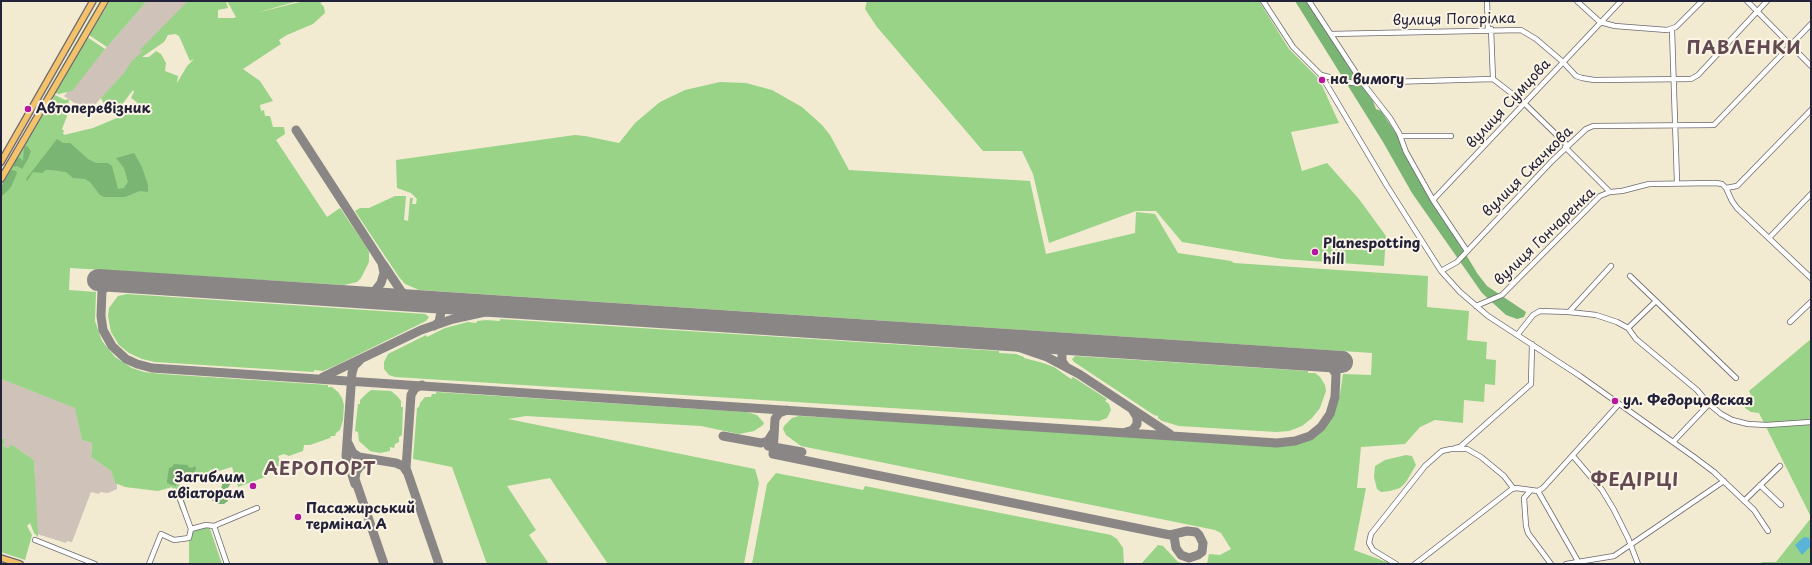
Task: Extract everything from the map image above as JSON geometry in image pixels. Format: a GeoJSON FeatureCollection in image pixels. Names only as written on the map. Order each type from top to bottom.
{"type":"FeatureCollection","features":[{"type":"Feature","properties":{"kind":"main road"},"geometry":{"type":"LineString","coordinates":[[1,162],[93,1]]}},
{"type":"Feature","properties":{"kind":"main road"},"geometry":{"type":"LineString","coordinates":[[1,179],[105,1]]}},
{"type":"Feature","properties":{"kind":"main road"},"geometry":{"type":"LineString","coordinates":[[27,117],[35,122]]}},
{"type":"Feature","properties":{"kind":"main road"},"geometry":{"type":"LineString","coordinates":[[1,558],[20,564]]}},
{"type":"Feature","properties":{"kind":"street"},"geometry":{"type":"LineString","coordinates":[[1264,1],[1292,47],[1321,76],[1387,186],[1441,271],[1460,292],[1476,306],[1694,457],[1724,481],[1754,510],[1768,531]]}},
{"type":"Feature","properties":{"kind":"street"},"geometry":{"type":"LineString","coordinates":[[1309,1],[1362,82],[1390,118],[1400,136],[1406,152],[1433,200],[1467,251]]}},
{"type":"Feature","properties":{"kind":"street"},"geometry":{"type":"LineString","coordinates":[[1487,1],[1493,79]]}},
{"type":"Feature","properties":{"kind":"street"},"geometry":{"type":"LineString","coordinates":[[1577,1],[1600,22],[1615,26],[1672,30],[1702,1]]}},
{"type":"Feature","properties":{"kind":"street","name":"вулиця Сумцова"},"geometry":{"type":"LineString","coordinates":[[1433,200],[1621,1]]}},
{"type":"Feature","properties":{"kind":"street"},"geometry":{"type":"LineString","coordinates":[[1747,1],[1811,66]]}},
{"type":"Feature","properties":{"kind":"street","name":"вулиця Погорілка"},"geometry":{"type":"LineString","coordinates":[[1331,34],[1490,29],[1525,31],[1563,62],[1576,76],[1588,79],[1674,80],[1695,78],[1767,1]]}},
{"type":"Feature","properties":{"kind":"street","name":"вулиця Скачкова"},"geometry":{"type":"LineString","coordinates":[[1441,271],[1457,262],[1566,146],[1582,133],[1594,126],[1714,125],[1811,24]]}},
{"type":"Feature","properties":{"kind":"street"},"geometry":{"type":"LineString","coordinates":[[1672,30],[1676,182]]}},
{"type":"Feature","properties":{"kind":"street"},"geometry":{"type":"LineString","coordinates":[[1321,76],[1353,83],[1493,79],[1524,103],[1610,192]]}},
{"type":"Feature","properties":{"kind":"street"},"geometry":{"type":"LineString","coordinates":[[1811,110],[1736,186],[1726,188],[1734,204],[1811,278]]}},
{"type":"Feature","properties":{"kind":"street"},"geometry":{"type":"LineString","coordinates":[[1400,136],[1451,136]]}},
{"type":"Feature","properties":{"kind":"street","name":"вулиця Гончаренка"},"geometry":{"type":"LineString","coordinates":[[1476,306],[1502,295],[1600,196],[1610,192],[1622,191],[1649,184],[1666,184],[1676,182],[1716,183],[1722,184],[1726,188]]}},
{"type":"Feature","properties":{"kind":"street"},"geometry":{"type":"LineString","coordinates":[[1769,238],[1811,194]]}},
{"type":"Feature","properties":{"kind":"street"},"geometry":{"type":"LineString","coordinates":[[1569,312],[1611,266]]}},
{"type":"Feature","properties":{"kind":"street"},"geometry":{"type":"LineString","coordinates":[[1630,276],[1736,378]]}},
{"type":"Feature","properties":{"kind":"street"},"geometry":{"type":"LineString","coordinates":[[1628,328],[1656,301]]}},
{"type":"Feature","properties":{"kind":"street"},"geometry":{"type":"LineString","coordinates":[[1790,322],[1811,302]]}},
{"type":"Feature","properties":{"kind":"street"},"geometry":{"type":"LineString","coordinates":[[1518,334],[1533,315],[1540,311],[1569,312],[1596,316],[1628,328],[1636,338],[1697,390],[1709,404],[1721,414],[1732,420],[1748,424],[1768,425],[1811,422]]}},
{"type":"Feature","properties":{"kind":"street"},"geometry":{"type":"LineString","coordinates":[[1396,564],[1373,550],[1369,543],[1371,534],[1425,466],[1442,451],[1460,446],[1531,384],[1532,344]]}},
{"type":"Feature","properties":{"kind":"street"},"geometry":{"type":"LineString","coordinates":[[1538,492],[1573,456],[1619,404]]}},
{"type":"Feature","properties":{"kind":"street"},"geometry":{"type":"LineString","coordinates":[[1673,442],[1709,404]]}},
{"type":"Feature","properties":{"kind":"street"},"geometry":{"type":"LineString","coordinates":[[1451,449],[1467,449],[1481,457],[1504,476],[1514,488],[1538,492],[1579,563]]}},
{"type":"Feature","properties":{"kind":"street"},"geometry":{"type":"LineString","coordinates":[[1573,456],[1602,490],[1628,538],[1638,564]]}},
{"type":"Feature","properties":{"kind":"street"},"geometry":{"type":"LineString","coordinates":[[1744,501],[1780,466]]}},
{"type":"Feature","properties":{"kind":"street"},"geometry":{"type":"LineString","coordinates":[[1566,564],[1596,562],[1614,556],[1724,481]]}},
{"type":"Feature","properties":{"kind":"street"},"geometry":{"type":"LineString","coordinates":[[1760,484],[1781,505]]}},
{"type":"Feature","properties":{"kind":"street"},"geometry":{"type":"LineString","coordinates":[[1415,564],[1514,488]]}},
{"type":"Feature","properties":{"kind":"street"},"geometry":{"type":"LineString","coordinates":[[1530,490],[1524,498],[1526,526],[1528,533],[1551,564]]}},
{"type":"Feature","properties":{"kind":"street"},"geometry":{"type":"LineString","coordinates":[[149,564],[161,534],[174,540],[189,538],[191,529],[180,499]]}},
{"type":"Feature","properties":{"kind":"street"},"geometry":{"type":"LineString","coordinates":[[191,529],[206,525],[214,526],[257,508]]}},
{"type":"Feature","properties":{"kind":"street"},"geometry":{"type":"LineString","coordinates":[[214,526],[227,564]]}},
{"type":"Feature","properties":{"kind":"street"},"geometry":{"type":"LineString","coordinates":[[35,540],[95,564]]}},
{"type":"Feature","properties":{"kind":"shaded area"},"geometry":{"type":"Polygon","coordinates":[[[147,1],[193,1],[88,112],[64,96],[147,1]]]}},
{"type":"Feature","properties":{"kind":"shaded area"},"geometry":{"type":"Polygon","coordinates":[[[1,379],[76,408],[82,440],[92,443],[91,457],[111,471],[115,483],[117,483],[117,489],[108,493],[100,492],[99,494],[91,492],[72,542],[67,541],[66,543],[37,534],[34,460],[14,446],[9,448],[3,446],[5,439],[1,438],[1,379]]]}},
{"type":"Feature","properties":{"kind":"green space"},"geometry":{"type":"Polygon","coordinates":[[[100,1],[102,1],[37,113],[35,113],[100,1]]]}},
{"type":"Feature","properties":{"kind":"green space"},"geometry":{"type":"Polygon","coordinates":[[[110,1],[147,1],[107,47],[89,35],[110,1]]]}},
{"type":"Feature","properties":{"kind":"green space"},"geometry":{"type":"Polygon","coordinates":[[[226,1],[228,8],[218,10],[218,18],[234,18],[236,17],[227,1],[298,1],[256,13],[304,1],[326,1],[320,3],[324,7],[325,13],[313,24],[279,40],[281,44],[243,69],[260,81],[273,101],[260,105],[261,111],[264,110],[265,116],[270,116],[273,127],[284,127],[285,134],[276,140],[327,217],[340,208],[369,252],[369,262],[361,278],[357,282],[344,285],[70,268],[69,290],[96,292],[95,321],[102,341],[115,357],[132,368],[144,372],[162,374],[328,385],[328,387],[332,387],[338,392],[342,398],[344,405],[343,420],[340,430],[335,436],[331,436],[330,438],[310,445],[304,445],[303,451],[289,456],[284,454],[278,456],[281,465],[264,471],[265,477],[238,487],[232,467],[179,483],[187,509],[181,511],[172,487],[158,491],[125,487],[115,483],[111,471],[91,457],[92,443],[82,440],[75,408],[1,379],[1,184],[55,95],[65,100],[69,99],[67,116],[62,129],[64,131],[64,135],[93,128],[117,118],[120,111],[127,108],[131,104],[138,103],[131,98],[134,92],[133,90],[117,111],[111,110],[104,104],[101,98],[124,73],[132,61],[144,50],[139,51],[187,2],[226,1]],[[175,34],[168,35],[164,42],[142,57],[149,57],[156,51],[161,54],[166,63],[165,71],[178,76],[177,83],[187,66],[194,59],[190,61],[179,36],[175,34]]]}},
{"type":"Feature","properties":{"kind":"green space"},"geometry":{"type":"Polygon","coordinates":[[[867,1],[1259,1],[1289,49],[1319,79],[1339,123],[1291,132],[1302,171],[1327,163],[1359,199],[1386,236],[1384,266],[1283,259],[1182,242],[1156,211],[1136,211],[1049,243],[1033,174],[1022,151],[983,151],[877,27],[865,9],[867,1]]]}},
{"type":"Feature","properties":{"kind":"green space"},"geometry":{"type":"Polygon","coordinates":[[[1295,1],[1308,1],[1344,57],[1346,63],[1373,101],[1376,109],[1381,111],[1396,133],[1406,154],[1477,273],[1487,286],[1526,312],[1524,317],[1517,319],[1506,315],[1482,293],[1412,193],[1383,142],[1295,1]]]}},
{"type":"Feature","properties":{"kind":"green space"},"geometry":{"type":"Polygon","coordinates":[[[87,37],[105,49],[72,91],[59,94],[55,93],[87,37]]]}},
{"type":"Feature","properties":{"kind":"green space"},"geometry":{"type":"Polygon","coordinates":[[[720,82],[746,83],[772,90],[802,107],[822,125],[830,135],[849,170],[1030,181],[1046,254],[1135,233],[1136,212],[1155,214],[1178,253],[1231,261],[1234,263],[1428,276],[1427,307],[1469,311],[1467,340],[1487,342],[1486,359],[1496,360],[1495,385],[1485,384],[1484,402],[1464,400],[1463,423],[1435,420],[1420,427],[1405,444],[1361,447],[1357,488],[1366,488],[1354,550],[1392,564],[1207,564],[1209,554],[1220,555],[1231,549],[1221,533],[1215,530],[801,446],[786,435],[783,429],[792,418],[799,416],[1287,444],[1312,437],[1323,427],[1335,410],[1340,394],[1343,374],[1371,375],[1372,353],[419,290],[405,284],[399,277],[355,211],[360,208],[369,208],[395,196],[406,196],[404,220],[408,221],[410,198],[413,198],[412,204],[416,204],[417,199],[411,193],[397,188],[396,160],[575,135],[619,143],[635,123],[660,102],[685,90],[720,82]]]}},
{"type":"Feature","properties":{"kind":"green space"},"geometry":{"type":"Polygon","coordinates":[[[57,139],[63,143],[70,143],[88,159],[96,163],[108,163],[112,166],[118,189],[124,188],[128,182],[124,168],[116,158],[134,153],[142,167],[148,185],[148,192],[140,191],[125,197],[104,197],[100,195],[90,182],[85,179],[73,178],[66,172],[51,170],[46,170],[42,173],[33,172],[27,181],[26,179],[57,139]]]}},
{"type":"Feature","properties":{"kind":"green space"},"geometry":{"type":"Polygon","coordinates":[[[27,146],[31,151],[22,169],[17,166],[14,167],[14,163],[18,158],[23,161],[24,147],[27,146]]]}},
{"type":"Feature","properties":{"kind":"green space"},"geometry":{"type":"Polygon","coordinates":[[[11,170],[16,171],[17,173],[11,187],[1,197],[1,187],[11,170]]]}},
{"type":"Feature","properties":{"kind":"green space"},"geometry":{"type":"Polygon","coordinates":[[[127,294],[425,314],[429,317],[426,321],[323,371],[314,370],[314,372],[155,362],[142,359],[129,353],[119,345],[111,332],[108,316],[109,308],[118,296],[127,294]]]}},
{"type":"Feature","properties":{"kind":"green space"},"geometry":{"type":"Polygon","coordinates":[[[500,319],[999,351],[999,353],[1016,354],[1024,358],[1043,363],[1054,367],[1071,379],[1073,377],[1107,399],[1105,401],[1109,404],[1111,410],[1107,418],[1099,421],[395,377],[389,375],[384,369],[384,362],[388,354],[426,335],[427,337],[445,328],[468,322],[476,323],[477,321],[486,320],[500,321],[500,319]]]}},
{"type":"Feature","properties":{"kind":"green space"},"geometry":{"type":"Polygon","coordinates":[[[1811,339],[1811,517],[1759,413],[1751,412],[1745,408],[1745,400],[1752,397],[1749,391],[1811,339]]]}},
{"type":"Feature","properties":{"kind":"green space"},"geometry":{"type":"Polygon","coordinates":[[[1075,356],[1308,371],[1308,373],[1315,373],[1320,377],[1325,385],[1326,391],[1320,408],[1312,418],[1302,426],[1289,431],[1276,432],[1179,426],[1162,421],[1158,418],[1158,416],[1154,415],[1074,362],[1072,359],[1075,356]]]}},
{"type":"Feature","properties":{"kind":"green space"},"geometry":{"type":"Polygon","coordinates":[[[371,390],[391,391],[401,401],[401,407],[403,407],[402,435],[399,437],[399,442],[395,444],[394,448],[390,447],[390,451],[380,453],[370,451],[359,441],[358,432],[355,431],[358,404],[360,404],[360,400],[371,390]]]}},
{"type":"Feature","properties":{"kind":"green space"},"geometry":{"type":"Polygon","coordinates":[[[436,392],[746,412],[757,415],[764,423],[763,425],[754,431],[739,434],[701,426],[526,416],[508,419],[755,469],[759,483],[744,564],[608,564],[550,478],[507,486],[536,530],[529,535],[549,564],[487,564],[452,467],[413,459],[417,408],[425,397],[431,397],[432,394],[436,394],[436,392]]]}},
{"type":"Feature","properties":{"kind":"green space"},"geometry":{"type":"Polygon","coordinates":[[[1,438],[5,439],[3,446],[9,448],[10,445],[14,446],[34,460],[38,537],[34,533],[30,523],[27,526],[32,535],[25,560],[1,552],[1,438]]]}},
{"type":"Feature","properties":{"kind":"green space"},"geometry":{"type":"Polygon","coordinates":[[[1406,455],[1412,456],[1416,465],[1406,482],[1400,488],[1390,491],[1381,492],[1377,489],[1374,477],[1375,466],[1385,460],[1406,455]]]}},
{"type":"Feature","properties":{"kind":"green space"},"geometry":{"type":"Polygon","coordinates":[[[174,464],[188,465],[188,467],[192,468],[195,466],[196,469],[194,472],[185,472],[185,479],[177,482],[176,486],[167,483],[169,468],[174,464]]]}},
{"type":"Feature","properties":{"kind":"green space"},"geometry":{"type":"Polygon","coordinates":[[[776,473],[863,490],[865,486],[1111,535],[1117,539],[1123,548],[1124,564],[752,564],[767,484],[776,473]]]}},
{"type":"Feature","properties":{"kind":"green space"},"geometry":{"type":"Polygon","coordinates":[[[223,479],[231,483],[225,492],[228,501],[224,504],[217,504],[206,496],[209,492],[214,490],[221,490],[223,479]]]}},
{"type":"Feature","properties":{"kind":"green space"},"geometry":{"type":"Polygon","coordinates":[[[1811,518],[1811,564],[1757,564],[1763,562],[1776,562],[1811,518]]]}},
{"type":"Feature","properties":{"kind":"green space"},"geometry":{"type":"Polygon","coordinates":[[[209,526],[222,564],[189,564],[189,539],[192,530],[209,526]]]}},
{"type":"Feature","properties":{"kind":"green space"},"geometry":{"type":"Polygon","coordinates":[[[1158,545],[1163,546],[1178,562],[1187,564],[1141,564],[1158,545]]]}},
{"type":"Feature","properties":{"kind":"water"},"geometry":{"type":"Polygon","coordinates":[[[1804,537],[1809,538],[1811,546],[1802,555],[1795,545],[1804,537]]]}},
{"type":"Feature","properties":{"kind":"taxiway"},"geometry":{"type":"LineString","coordinates":[[296,130],[382,263],[384,273],[381,283],[374,292],[364,298]]}},
{"type":"Feature","properties":{"kind":"taxiway"},"geometry":{"type":"LineString","coordinates":[[383,264],[401,291],[407,297],[416,301]]}},
{"type":"Feature","properties":{"kind":"taxiway"},"geometry":{"type":"LineString","coordinates":[[121,282],[107,285],[102,291],[101,316],[103,330],[112,346],[126,359],[152,368],[1277,443],[1295,441],[1310,436],[1321,427],[1330,414],[1335,397],[1336,374],[1329,364],[1317,360]]}},
{"type":"Feature","properties":{"kind":"taxiway"},"geometry":{"type":"LineString","coordinates":[[432,302],[437,305],[441,312],[439,322],[434,326]]}},
{"type":"Feature","properties":{"kind":"taxiway"},"geometry":{"type":"LineString","coordinates":[[323,377],[421,330],[453,319],[485,312],[541,309]]}},
{"type":"Feature","properties":{"kind":"taxiway"},"geometry":{"type":"LineString","coordinates":[[975,338],[1015,346],[1047,357],[1079,374],[1170,434]]}},
{"type":"Feature","properties":{"kind":"taxiway"},"geometry":{"type":"LineString","coordinates":[[1066,367],[1062,361],[1062,353],[1065,348],[1074,344]]}},
{"type":"Feature","properties":{"kind":"taxiway"},"geometry":{"type":"LineString","coordinates":[[355,484],[346,456],[352,373],[354,366],[360,360]]}},
{"type":"Feature","properties":{"kind":"taxiway"},"geometry":{"type":"LineString","coordinates":[[422,385],[415,388],[411,395],[406,468],[439,564]]}},
{"type":"Feature","properties":{"kind":"taxiway"},"geometry":{"type":"LineString","coordinates":[[1126,432],[1133,430],[1137,424],[1137,417],[1132,409]]}},
{"type":"Feature","properties":{"kind":"taxiway"},"geometry":{"type":"LineString","coordinates":[[787,410],[779,413],[775,419],[773,454],[1170,535],[1174,536],[1176,548],[1181,555],[1189,558],[1202,552],[1203,543],[1196,532],[1187,531],[1170,535]]}},
{"type":"Feature","properties":{"kind":"taxiway"},"geometry":{"type":"LineString","coordinates":[[723,436],[761,443],[768,441],[773,433]]}},
{"type":"Feature","properties":{"kind":"taxiway"},"geometry":{"type":"LineString","coordinates":[[348,443],[353,453],[359,457],[396,463],[403,466],[407,472]]}},
{"type":"Feature","properties":{"kind":"taxiway"},"geometry":{"type":"LineString","coordinates":[[768,446],[802,452]]}},
{"type":"Feature","properties":{"kind":"taxiway"},"geometry":{"type":"LineString","coordinates":[[376,460],[371,460],[360,466],[356,472],[355,479],[384,564]]}},
{"type":"Feature","properties":{"kind":"runway"},"geometry":{"type":"LineString","coordinates":[[98,280],[1342,362]]}},
{"type":"Feature","properties":{"kind":"place","name":"на вимогу"},"geometry":{"type":"Point","coordinates":[1322,80]}},
{"type":"Feature","properties":{"kind":"place","name":"Автоперевізник"},"geometry":{"type":"Point","coordinates":[28,109]}},
{"type":"Feature","properties":{"kind":"place","name":"Planespotting hill"},"geometry":{"type":"Point","coordinates":[1315,252]}},
{"type":"Feature","properties":{"kind":"place","name":"ул. Федорцовская"},"geometry":{"type":"Point","coordinates":[1615,401]}},
{"type":"Feature","properties":{"kind":"place","name":"Загиблим авіаторам"},"geometry":{"type":"Point","coordinates":[253,486]}},
{"type":"Feature","properties":{"kind":"place","name":"Пасажирський термінал A"},"geometry":{"type":"Point","coordinates":[298,517]}},
{"type":"Feature","properties":{"kind":"district","name":"ПАВЛЕНКИ"},"geometry":{"type":"Point","coordinates":[1744,49]}},
{"type":"Feature","properties":{"kind":"district","name":"АЕРОПОРТ"},"geometry":{"type":"Point","coordinates":[320,470]}},
{"type":"Feature","properties":{"kind":"district","name":"ФЕДІРЦІ"},"geometry":{"type":"Point","coordinates":[1635,481]}}]}
